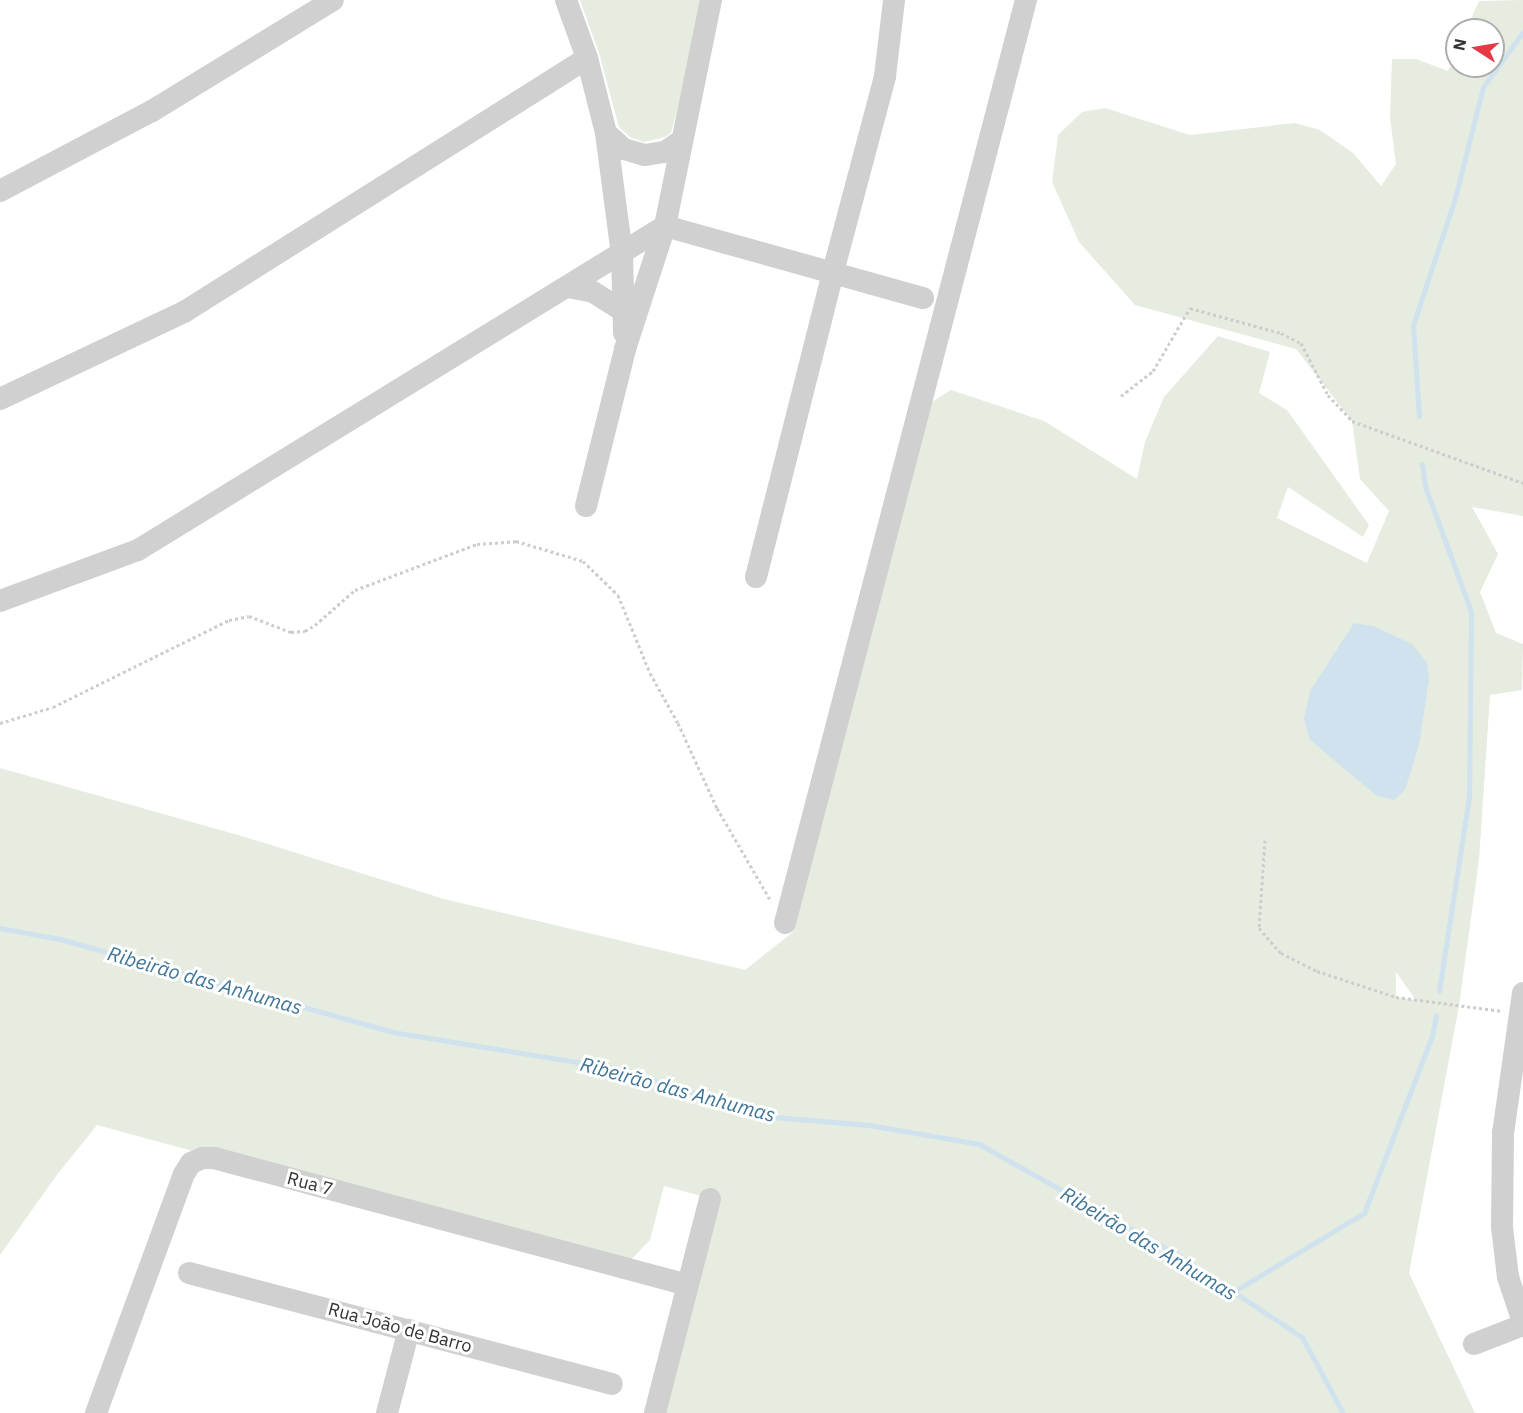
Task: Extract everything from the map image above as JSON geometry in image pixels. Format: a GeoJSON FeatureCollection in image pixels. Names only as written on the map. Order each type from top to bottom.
{"type":"FeatureCollection","features":[{"type":"Feature","properties":{"kind":"street"},"geometry":{"type":"LineString","coordinates":[[0,191],[152,111],[333,0]]}},
{"type":"Feature","properties":{"kind":"street"},"geometry":{"type":"LineString","coordinates":[[566,0],[587,58],[606,133],[622,254],[625,349]]}},
{"type":"Feature","properties":{"kind":"street"},"geometry":{"type":"LineString","coordinates":[[586,506],[625,349],[665,226],[711,0]]}},
{"type":"Feature","properties":{"kind":"street"},"geometry":{"type":"LineString","coordinates":[[756,577],[885,76],[894,0]]}},
{"type":"Feature","properties":{"kind":"street"},"geometry":{"type":"LineString","coordinates":[[785,923],[1026,0]]}},
{"type":"Feature","properties":{"kind":"street"},"geometry":{"type":"LineString","coordinates":[[0,399],[184,312],[587,58]]}},
{"type":"Feature","properties":{"kind":"street"},"geometry":{"type":"LineString","coordinates":[[606,133],[624,148],[645,155],[666,152],[682,140]]}},
{"type":"Feature","properties":{"kind":"street"},"geometry":{"type":"LineString","coordinates":[[0,601],[138,550],[665,226],[923,298]]}},
{"type":"Feature","properties":{"kind":"street"},"geometry":{"type":"LineString","coordinates":[[568,286],[593,292],[624,311]]}},
{"type":"Feature","properties":{"kind":"street"},"geometry":{"type":"LineString","coordinates":[[1474,1344],[1523,1324],[1506,1266],[1502,1227],[1503,1133],[1521,1003]]}},
{"type":"Feature","properties":{"kind":"street","name":"Rua 7"},"geometry":{"type":"LineString","coordinates":[[96,1413],[184,1174],[191,1163],[203,1158],[214,1158],[687,1286]]}},
{"type":"Feature","properties":{"kind":"street"},"geometry":{"type":"LineString","coordinates":[[655,1413],[710,1198]]}},
{"type":"Feature","properties":{"kind":"street","name":"Rua João de Barro"},"geometry":{"type":"LineString","coordinates":[[189,1273],[612,1384]]}},
{"type":"Feature","properties":{"kind":"street"},"geometry":{"type":"LineString","coordinates":[[387,1413],[409,1330]]}},
{"type":"Feature","properties":{"kind":"path"},"geometry":{"type":"LineString","coordinates":[[1121,396],[1153,371],[1190,308],[1281,333],[1301,343],[1328,395],[1352,421],[1523,483]]}},
{"type":"Feature","properties":{"kind":"path"},"geometry":{"type":"LineString","coordinates":[[0,723],[53,707],[229,620],[249,616],[291,632],[305,631],[315,626],[355,590],[477,544],[516,541],[583,561],[618,595],[650,673],[678,723],[717,808],[785,923]]}},
{"type":"Feature","properties":{"kind":"path"},"geometry":{"type":"LineString","coordinates":[[1265,840],[1259,928],[1281,953],[1317,971],[1396,997],[1521,1003]]}},
{"type":"Feature","properties":{"kind":"shaded area"},"geometry":{"type":"Polygon","coordinates":[[[580,0],[705,0],[671,133],[665,137],[643,142],[630,137],[619,127],[599,53],[580,0]]]}},
{"type":"Feature","properties":{"kind":"shaded area"},"geometry":{"type":"Polygon","coordinates":[[[1523,0],[1523,516],[1472,507],[1498,554],[1480,592],[1496,633],[1523,644],[1522,690],[1490,695],[1479,860],[1459,1006],[1409,1273],[1475,1413],[655,1413],[709,1198],[664,1186],[650,1240],[623,1268],[97,1125],[56,1176],[0,1255],[0,768],[245,837],[444,899],[745,970],[793,932],[927,405],[951,390],[1044,421],[1137,479],[1145,442],[1164,397],[1218,336],[1270,352],[1259,393],[1287,410],[1369,525],[1363,537],[1288,487],[1277,518],[1367,563],[1389,511],[1360,479],[1352,421],[1296,349],[1135,305],[1079,242],[1052,182],[1058,135],[1082,112],[1105,108],[1190,135],[1295,123],[1320,130],[1353,153],[1381,186],[1396,164],[1390,117],[1392,59],[1416,59],[1445,70],[1445,78],[1505,78],[1505,18],[1471,18],[1479,1],[1523,0]],[[1396,972],[1396,997],[1415,999],[1396,972]]]}},
{"type":"Feature","properties":{"kind":"water"},"geometry":{"type":"Polygon","coordinates":[[[1354,623],[1373,626],[1412,644],[1427,663],[1429,679],[1419,745],[1405,790],[1394,800],[1377,796],[1310,740],[1304,719],[1310,691],[1354,623]]]}},
{"type":"Feature","properties":{"kind":"waterway"},"geometry":{"type":"LineString","coordinates":[[1419,416],[1413,325],[1455,198],[1483,87],[1523,32]]}},
{"type":"Feature","properties":{"kind":"waterway"},"geometry":{"type":"LineString","coordinates":[[1422,464],[1425,486],[1471,612],[1469,797],[1439,991]]}},
{"type":"Feature","properties":{"kind":"waterway","name":"Ribeirão das Anhumas"},"geometry":{"type":"LineString","coordinates":[[0,928],[60,939],[392,1032],[609,1067],[774,1117],[869,1125],[979,1144],[1178,1255],[1302,1337],[1343,1413]]}},
{"type":"Feature","properties":{"kind":"waterway"},"geometry":{"type":"LineString","coordinates":[[1233,1292],[1364,1213],[1432,1036],[1436,1015]]}}]}
